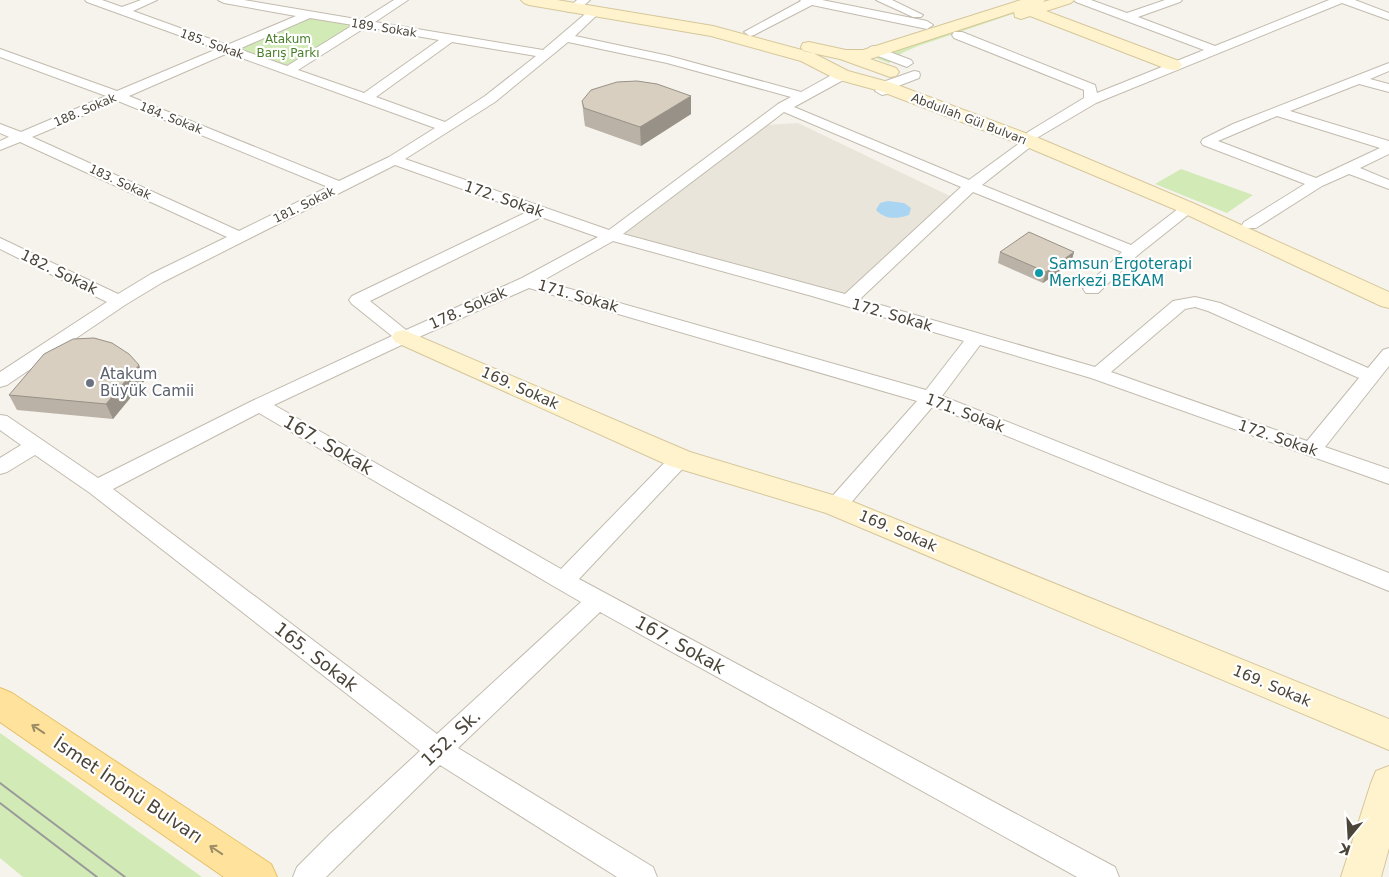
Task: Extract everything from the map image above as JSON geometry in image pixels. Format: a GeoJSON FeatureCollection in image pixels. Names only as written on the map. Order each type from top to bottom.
{"type":"FeatureCollection","features":[{"type":"Feature","properties":{"kind":"main road","name":"Abdullah Gül Bulvarı"},"geometry":{"type":"LineString","coordinates":[[528,0],[587,4],[750,32],[845,55],[899,76],[1389,301]]}},
{"type":"Feature","properties":{"kind":"main road"},"geometry":{"type":"LineString","coordinates":[[845,55],[864,55],[934,28],[1022,4],[1066,0]]}},
{"type":"Feature","properties":{"kind":"main road","name":"Abdullah Gül Bulvarı"},"geometry":{"type":"LineString","coordinates":[[587,4],[713,31],[807,56],[832,80],[899,76]]}},
{"type":"Feature","properties":{"kind":"main road"},"geometry":{"type":"LineString","coordinates":[[899,76],[904,56],[958,35],[1022,4],[1173,66]]}},
{"type":"Feature","properties":{"kind":"main road","name":"Abdullah Gül Bulvarı"},"geometry":{"type":"LineString","coordinates":[[1031,138],[1250,225],[1389,288]]}},
{"type":"Feature","properties":{"kind":"main road","name":"169. Sokak"},"geometry":{"type":"LineString","coordinates":[[404,337],[680,459],[836,506],[1389,735]]}},
{"type":"Feature","properties":{"kind":"main road","name":"İsmet İnönü Bulvarı"},"geometry":{"type":"LineString","coordinates":[[0,703],[257,877]]}},
{"type":"Feature","properties":{"kind":"main road"},"geometry":{"type":"LineString","coordinates":[[1361,877],[1389,783]]}},
{"type":"Feature","properties":{"kind":"street","name":"185. Sokak"},"geometry":{"type":"LineString","coordinates":[[91,0],[446,127]]}},
{"type":"Feature","properties":{"kind":"street"},"geometry":{"type":"LineString","coordinates":[[122,11],[151,0]]}},
{"type":"Feature","properties":{"kind":"street","name":"189. Sokak"},"geometry":{"type":"LineString","coordinates":[[224,0],[544,54]]}},
{"type":"Feature","properties":{"kind":"street"},"geometry":{"type":"LineString","coordinates":[[288,70],[402,0]]}},
{"type":"Feature","properties":{"kind":"street"},"geometry":{"type":"LineString","coordinates":[[750,32],[808,0],[934,28]]}},
{"type":"Feature","properties":{"kind":"street"},"geometry":{"type":"LineString","coordinates":[[882,0],[921,17],[934,28]]}},
{"type":"Feature","properties":{"kind":"street"},"geometry":{"type":"LineString","coordinates":[[1080,0],[1216,50]]}},
{"type":"Feature","properties":{"kind":"street"},"geometry":{"type":"LineString","coordinates":[[1127,17],[1176,0]]}},
{"type":"Feature","properties":{"kind":"street"},"geometry":{"type":"LineString","coordinates":[[847,302],[971,186],[1031,138],[1090,100],[1339,0]]}},
{"type":"Feature","properties":{"kind":"street"},"geometry":{"type":"LineString","coordinates":[[1345,0],[1389,17]]}},
{"type":"Feature","properties":{"kind":"street","name":"181. Sokak"},"geometry":{"type":"LineString","coordinates":[[0,381],[119,301],[157,278],[394,160],[490,99],[566,38],[587,4]]}},
{"type":"Feature","properties":{"kind":"street","name":"188. Sokak"},"geometry":{"type":"LineString","coordinates":[[0,146],[307,15]]}},
{"type":"Feature","properties":{"kind":"street"},"geometry":{"type":"LineString","coordinates":[[958,35],[1090,88],[1090,100]]}},
{"type":"Feature","properties":{"kind":"street"},"geometry":{"type":"LineString","coordinates":[[566,38],[669,60],[801,96]]}},
{"type":"Feature","properties":{"kind":"street"},"geometry":{"type":"LineString","coordinates":[[366,98],[448,39]]}},
{"type":"Feature","properties":{"kind":"street"},"geometry":{"type":"LineString","coordinates":[[876,50],[899,76]]}},
{"type":"Feature","properties":{"kind":"street","name":"184. Sokak"},"geometry":{"type":"LineString","coordinates":[[0,53],[118,96],[340,187]]}},
{"type":"Feature","properties":{"kind":"street"},"geometry":{"type":"LineString","coordinates":[[1317,183],[1208,142],[1238,127],[1389,67]]}},
{"type":"Feature","properties":{"kind":"street"},"geometry":{"type":"LineString","coordinates":[[1356,79],[1389,88]]}},
{"type":"Feature","properties":{"kind":"street","name":"178. Sokak"},"geometry":{"type":"LineString","coordinates":[[97,488],[259,405],[404,337],[528,282],[611,236],[783,107],[832,80]]}},
{"type":"Feature","properties":{"kind":"street"},"geometry":{"type":"LineString","coordinates":[[783,107],[971,186],[1133,251]]}},
{"type":"Feature","properties":{"kind":"street"},"geometry":{"type":"LineString","coordinates":[[1278,112],[1389,148]]}},
{"type":"Feature","properties":{"kind":"street","name":"183. Sokak"},"geometry":{"type":"LineString","coordinates":[[0,128],[240,236]]}},
{"type":"Feature","properties":{"kind":"street"},"geometry":{"type":"LineString","coordinates":[[1250,225],[1317,183],[1389,148]]}},
{"type":"Feature","properties":{"kind":"street","name":"172. Sokak"},"geometry":{"type":"LineString","coordinates":[[394,160],[611,236],[818,292],[1098,374],[1389,477]]}},
{"type":"Feature","properties":{"kind":"street"},"geometry":{"type":"LineString","coordinates":[[1350,168],[1389,185]]}},
{"type":"Feature","properties":{"kind":"street"},"geometry":{"type":"LineString","coordinates":[[1092,289],[1133,251],[1188,208]]}},
{"type":"Feature","properties":{"kind":"street"},"geometry":{"type":"LineString","coordinates":[[404,337],[358,300],[539,212]]}},
{"type":"Feature","properties":{"kind":"street","name":"182. Sokak"},"geometry":{"type":"LineString","coordinates":[[0,244],[119,301]]}},
{"type":"Feature","properties":{"kind":"street","name":"171. Sokak"},"geometry":{"type":"LineString","coordinates":[[528,282],[930,398],[1389,582]]}},
{"type":"Feature","properties":{"kind":"street"},"geometry":{"type":"LineString","coordinates":[[1098,374],[1179,305],[1195,302],[1214,307],[1371,376]]}},
{"type":"Feature","properties":{"kind":"street"},"geometry":{"type":"LineString","coordinates":[[836,506],[930,398],[975,339]]}},
{"type":"Feature","properties":{"kind":"street"},"geometry":{"type":"LineString","coordinates":[[1312,450],[1389,354]]}},
{"type":"Feature","properties":{"kind":"street","name":"167. Sokak"},"geometry":{"type":"LineString","coordinates":[[259,405],[563,582],[1105,877]]}},
{"type":"Feature","properties":{"kind":"street","name":"165. Sokak"},"geometry":{"type":"LineString","coordinates":[[0,421],[97,488],[438,750],[643,877]]}},
{"type":"Feature","properties":{"kind":"street"},"geometry":{"type":"LineString","coordinates":[[0,467],[34,446]]}},
{"type":"Feature","properties":{"kind":"street"},"geometry":{"type":"LineString","coordinates":[[563,582],[680,459]]}},
{"type":"Feature","properties":{"kind":"street","name":"152. Sk."},"geometry":{"type":"LineString","coordinates":[[306,877],[598,600]]}},
{"type":"Feature","properties":{"kind":"shaded area"},"geometry":{"type":"Polygon","coordinates":[[[798,123],[950,196],[847,302],[611,236],[767,125],[798,123]]]}},
{"type":"Feature","properties":{"kind":"green space"},"geometry":{"type":"Polygon","coordinates":[[[1021,10],[918,46],[902,53],[889,63],[873,57],[1021,10]]]}},
{"type":"Feature","properties":{"kind":"green space","name":"Atakum Barış Parkı"},"geometry":{"type":"Polygon","coordinates":[[[307,15],[364,25],[289,70],[228,50],[307,15]]]}},
{"type":"Feature","properties":{"kind":"green space"},"geometry":{"type":"Polygon","coordinates":[[[1181,169],[1253,195],[1227,213],[1155,184],[1181,169]]]}},
{"type":"Feature","properties":{"kind":"green space"},"geometry":{"type":"Polygon","coordinates":[[[0,733],[202,877],[23,877],[0,858],[0,733]]]}},
{"type":"Feature","properties":{"kind":"water"},"geometry":{"type":"Polygon","coordinates":[[[888,201],[904,203],[911,208],[909,215],[891,218],[884,216],[876,210],[880,203],[888,201]]]}},
{"type":"Feature","properties":{"kind":"building"},"geometry":{"type":"Polygon","coordinates":[[[637,81],[657,84],[691,96],[640,127],[584,108],[582,101],[591,90],[617,82],[637,81]]]}},
{"type":"Feature","properties":{"kind":"building"},"geometry":{"type":"Polygon","coordinates":[[[1029,232],[1074,252],[1046,272],[1000,252],[1029,232]]]}},
{"type":"Feature","properties":{"kind":"building","name":"Atakum Büyük Camii"},"geometry":{"type":"Polygon","coordinates":[[[94,338],[112,343],[129,354],[139,365],[106,404],[9,395],[44,354],[73,339],[94,338]]]}},
{"type":"Feature","properties":{"kind":"tram line"},"geometry":{"type":"LineString","coordinates":[[0,783],[125,877]]}},
{"type":"Feature","properties":{"kind":"tram line"},"geometry":{"type":"LineString","coordinates":[[0,803],[97,877]]}},
{"type":"Feature","properties":{"kind":"place","name":"Samsun Ergoterapi Merkezi BEKAM"},"geometry":{"type":"Point","coordinates":[1039,273]}},
{"type":"Feature","properties":{"kind":"place","name":"Atakum Büyük Camii"},"geometry":{"type":"Point","coordinates":[90,383]}}]}
